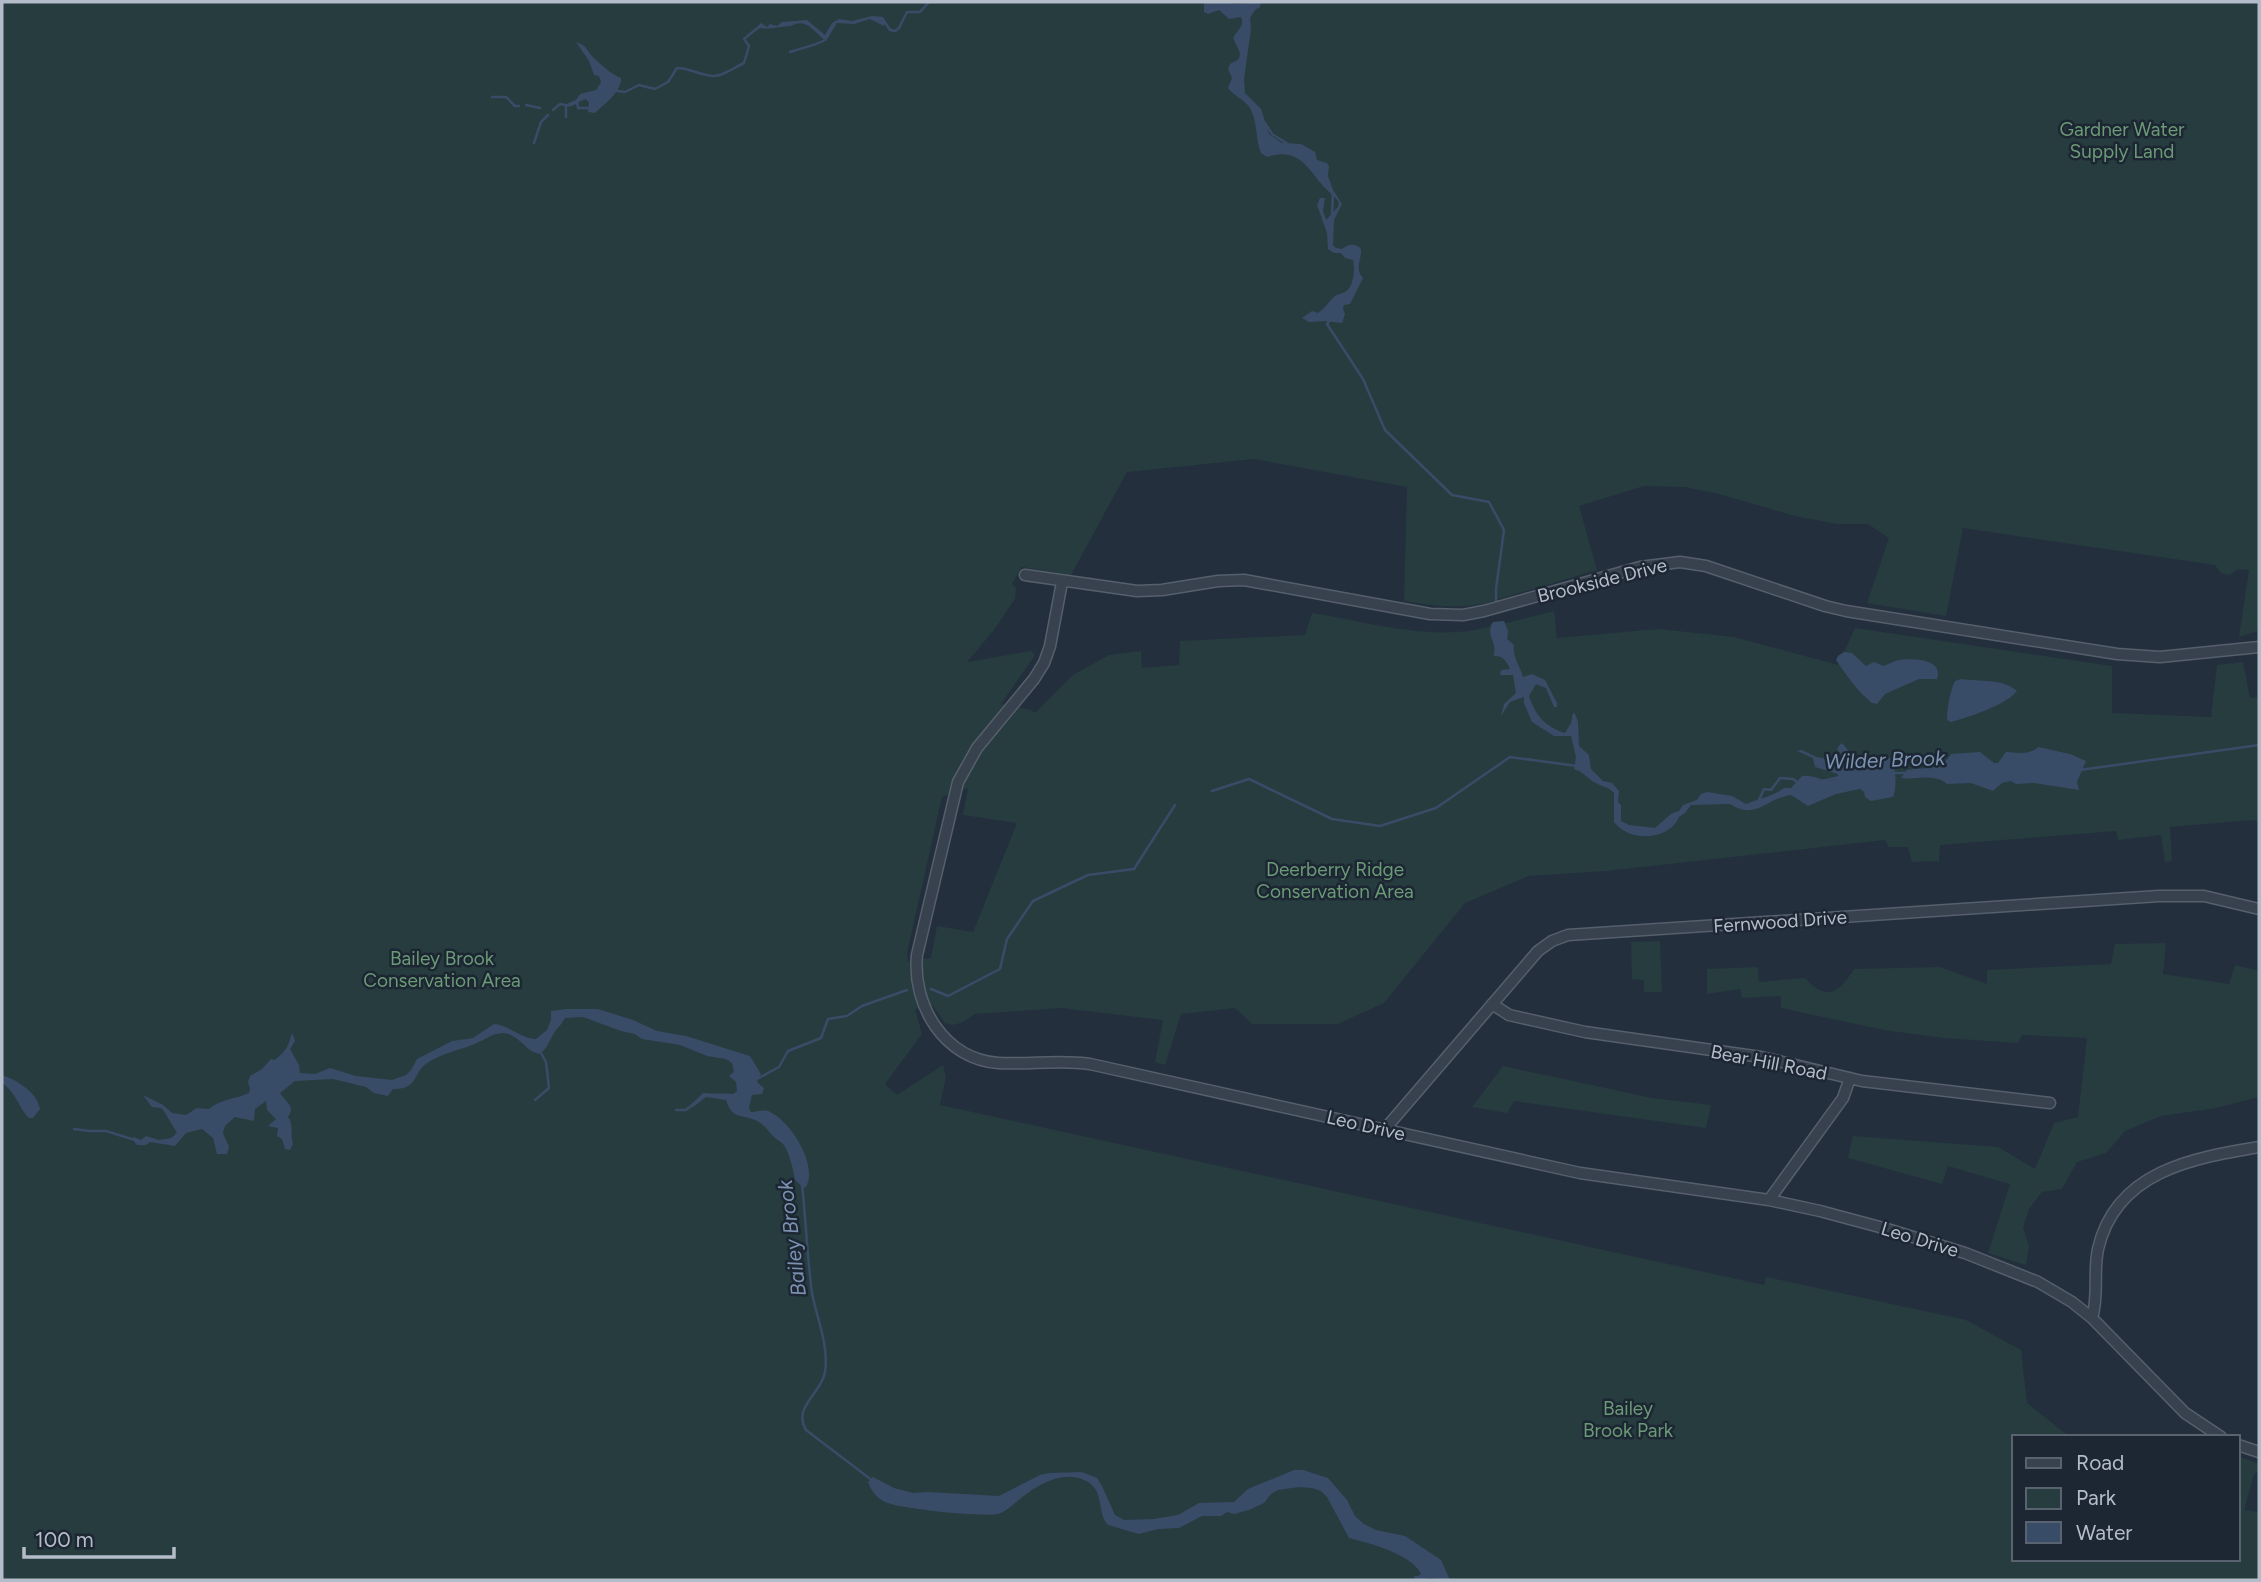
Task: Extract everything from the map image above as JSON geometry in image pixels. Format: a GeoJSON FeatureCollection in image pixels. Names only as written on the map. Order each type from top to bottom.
{"type":"FeatureCollection","features":[{"type":"Feature","properties":{"kind":"street","name":"Brookside Drive"},"geometry":{"type":"LineString","coordinates":[[1025,575],[1062,582],[1147,591],[1244,580],[1430,614],[1463,615],[1640,567],[1680,562],[1706,566],[1846,611],[2117,654],[2160,657],[2259,647]]}},
{"type":"Feature","properties":{"kind":"street","name":"Leo Drive"},"geometry":{"type":"LineString","coordinates":[[1062,582],[1050,646],[1044,663],[970,759],[954,794],[916,964],[919,993],[930,1019],[948,1041],[964,1052],[997,1063],[1073,1061],[1090,1064],[1580,1173],[1769,1200],[1878,1226],[1986,1260],[2061,1295],[2092,1318],[2185,1413],[2218,1435]]}},
{"type":"Feature","properties":{"kind":"street","name":"Fernwood Drive"},"geometry":{"type":"LineString","coordinates":[[1385,1129],[1542,947],[1557,938],[1573,934],[2159,896],[2204,896],[2259,909]]}},
{"type":"Feature","properties":{"kind":"street","name":"Bear Hill Road"},"geometry":{"type":"LineString","coordinates":[[1492,1004],[1509,1015],[1600,1035],[1761,1057],[1850,1078],[2050,1103]]}},
{"type":"Feature","properties":{"kind":"street"},"geometry":{"type":"LineString","coordinates":[[1769,1200],[1843,1098],[1850,1078]]}},
{"type":"Feature","properties":{"kind":"street"},"geometry":{"type":"LineString","coordinates":[[2092,1318],[2098,1250],[2113,1213],[2129,1194],[2168,1168],[2259,1147]]}},
{"type":"Feature","properties":{"kind":"street"},"geometry":{"type":"LineString","coordinates":[[2240,1446],[2259,1452]]}},
{"type":"Feature","properties":{"kind":"green space"},"geometry":{"type":"Polygon","coordinates":[[[2,2],[2259,2],[2258,631],[2239,637],[2249,570],[2238,569],[2230,575],[2221,573],[2215,565],[1963,528],[1946,616],[1867,603],[1889,538],[1868,524],[1837,524],[1795,516],[1685,487],[1644,486],[1579,506],[1597,570],[1475,605],[1445,606],[1404,601],[1407,487],[1254,459],[1127,472],[1071,575],[1022,567],[1012,584],[1016,587],[1015,599],[967,662],[1031,651],[1035,655],[1001,704],[1035,713],[1073,675],[1109,655],[1141,651],[1142,668],[1179,665],[1180,641],[1305,635],[1312,613],[1401,629],[1445,632],[1489,627],[1493,622],[1506,623],[1554,611],[1557,638],[1658,629],[1734,637],[1838,665],[1855,628],[2112,666],[2112,713],[2211,717],[2217,665],[2243,662],[2250,698],[2259,697],[2259,822],[2252,820],[2170,827],[2172,861],[2165,862],[2161,835],[2118,840],[2116,831],[1940,845],[1939,861],[1912,862],[1908,847],[1889,847],[1885,840],[1606,871],[1529,876],[1465,903],[1384,1003],[1338,1024],[1252,1024],[1235,1008],[1181,1014],[1165,1065],[1155,1062],[1163,1020],[1061,1008],[975,1014],[952,1025],[945,1023],[933,1006],[915,1009],[922,1034],[885,1084],[897,1095],[943,1065],[946,1077],[940,1105],[1764,1285],[1766,1277],[1966,1320],[2021,1350],[2027,1403],[2067,1435],[2012,1435],[2012,1561],[2240,1561],[2240,1457],[2259,1464],[2259,1471],[2254,1474],[2244,1510],[2259,1512],[2259,1580],[2,1580],[2,2]],[[968,788],[942,797],[907,953],[908,961],[931,958],[937,926],[973,932],[1017,823],[963,815],[968,788]]]}},
{"type":"Feature","properties":{"kind":"green space"},"geometry":{"type":"Polygon","coordinates":[[[1660,941],[1662,992],[1644,992],[1644,980],[1632,979],[1631,942],[1660,941]]]}},
{"type":"Feature","properties":{"kind":"green space"},"geometry":{"type":"Polygon","coordinates":[[[2166,943],[2163,974],[2229,984],[2235,965],[2259,971],[2259,1097],[2216,1108],[2161,1116],[2125,1131],[2106,1153],[2077,1162],[2062,1189],[2042,1192],[2029,1209],[2023,1227],[2029,1246],[2026,1265],[1988,1253],[2010,1184],[1948,1166],[1942,1184],[1848,1158],[1853,1136],[1998,1147],[2035,1169],[2054,1123],[2078,1117],[2087,1038],[2022,1035],[2018,1043],[1944,1038],[1884,1030],[1781,1008],[1781,996],[1742,998],[1740,989],[1707,994],[1707,969],[1758,967],[1759,982],[1805,978],[1826,992],[1838,989],[1854,969],[1940,967],[1987,984],[1987,970],[2111,964],[2115,944],[2166,943]]]}},
{"type":"Feature","properties":{"kind":"green space"},"geometry":{"type":"Polygon","coordinates":[[[1503,1066],[1652,1098],[1711,1105],[1706,1128],[1514,1101],[1507,1113],[1472,1107],[1503,1066]]]}},
{"type":"Feature","properties":{"kind":"water"},"geometry":{"type":"Polygon","coordinates":[[[1204,2],[1261,2],[1250,18],[1245,93],[1261,109],[1269,134],[1282,143],[1301,144],[1315,152],[1317,160],[1329,166],[1328,176],[1342,204],[1334,220],[1333,245],[1342,249],[1354,245],[1361,249],[1359,268],[1363,278],[1350,304],[1344,305],[1342,323],[1309,322],[1302,318],[1312,311],[1321,311],[1335,296],[1348,290],[1352,282],[1353,260],[1328,249],[1327,233],[1317,205],[1320,198],[1325,198],[1323,211],[1326,220],[1338,207],[1339,202],[1300,160],[1286,155],[1267,157],[1261,153],[1250,108],[1228,88],[1232,78],[1228,69],[1230,64],[1239,59],[1240,53],[1233,38],[1241,25],[1241,17],[1229,19],[1219,10],[1208,14],[1204,12],[1204,2]]]}},
{"type":"Feature","properties":{"kind":"water"},"geometry":{"type":"Polygon","coordinates":[[[872,16],[883,17],[884,26],[870,19],[854,24],[837,23],[826,41],[802,23],[791,26],[760,28],[744,39],[761,23],[767,27],[770,24],[777,26],[782,22],[807,20],[825,35],[832,23],[839,19],[852,21],[872,16]]]}},
{"type":"Feature","properties":{"kind":"water"},"geometry":{"type":"Polygon","coordinates":[[[576,42],[585,47],[606,69],[621,78],[616,92],[595,113],[588,112],[589,103],[586,99],[572,106],[564,105],[576,100],[580,94],[596,90],[601,82],[599,76],[594,75],[589,61],[576,42]]]}},
{"type":"Feature","properties":{"kind":"water"},"geometry":{"type":"Polygon","coordinates":[[[1504,621],[1508,631],[1507,639],[1514,645],[1515,657],[1523,677],[1532,674],[1545,680],[1557,703],[1557,707],[1554,707],[1546,688],[1536,684],[1529,696],[1538,715],[1552,727],[1565,733],[1573,713],[1575,714],[1579,746],[1589,755],[1591,769],[1619,791],[1621,821],[1629,825],[1655,828],[1683,805],[1697,800],[1701,794],[1707,792],[1732,796],[1746,804],[1784,788],[1791,788],[1802,776],[1837,779],[1838,774],[1815,767],[1813,758],[1797,751],[1802,750],[1816,757],[1838,761],[1842,755],[1837,749],[1841,743],[1854,760],[1876,764],[1889,758],[1894,759],[1896,783],[1893,797],[1871,801],[1860,789],[1836,794],[1808,806],[1791,795],[1747,810],[1730,804],[1691,805],[1670,829],[1663,833],[1646,836],[1630,834],[1614,822],[1614,793],[1574,769],[1576,757],[1571,736],[1554,736],[1532,722],[1524,697],[1510,702],[1501,716],[1504,704],[1516,693],[1513,675],[1500,675],[1501,670],[1510,669],[1502,658],[1494,656],[1490,634],[1493,622],[1504,621]]]}},
{"type":"Feature","properties":{"kind":"water"},"geometry":{"type":"Polygon","coordinates":[[[1844,652],[1852,653],[1866,666],[1874,662],[1883,666],[1905,659],[1926,661],[1936,667],[1937,679],[1919,679],[1885,694],[1877,704],[1872,703],[1836,660],[1844,652]]]}},
{"type":"Feature","properties":{"kind":"water"},"geometry":{"type":"Polygon","coordinates":[[[1961,679],[1998,682],[2017,691],[1996,706],[1951,722],[1947,720],[1950,695],[1955,681],[1961,679]]]}},
{"type":"Feature","properties":{"kind":"water"},"geometry":{"type":"Polygon","coordinates":[[[2038,747],[2070,754],[2086,761],[2077,782],[2079,790],[2034,783],[2016,784],[2011,781],[2002,783],[1993,791],[1971,783],[1947,784],[1931,778],[1901,778],[1907,770],[1937,766],[1951,754],[1980,752],[1998,763],[2006,752],[2027,753],[2038,747]]]}},
{"type":"Feature","properties":{"kind":"water"},"geometry":{"type":"Polygon","coordinates":[[[598,1009],[657,1031],[686,1036],[750,1056],[761,1074],[757,1079],[758,1083],[764,1088],[762,1094],[752,1095],[749,1108],[751,1112],[764,1110],[772,1113],[795,1135],[809,1168],[806,1187],[795,1180],[783,1144],[759,1122],[734,1113],[726,1100],[706,1097],[688,1108],[703,1093],[733,1094],[737,1091],[736,1082],[729,1076],[734,1072],[732,1063],[680,1045],[642,1039],[635,1034],[583,1017],[565,1018],[540,1054],[509,1034],[495,1034],[431,1061],[422,1068],[411,1084],[401,1089],[393,1089],[388,1096],[374,1093],[366,1087],[333,1079],[295,1081],[280,1093],[291,1107],[288,1117],[293,1144],[290,1150],[285,1149],[282,1139],[277,1136],[278,1128],[268,1126],[276,1119],[267,1110],[266,1101],[255,1109],[254,1121],[235,1117],[225,1126],[223,1133],[229,1147],[227,1154],[217,1154],[213,1138],[202,1129],[186,1133],[175,1146],[150,1142],[137,1145],[132,1139],[134,1137],[141,1140],[146,1136],[159,1140],[171,1138],[177,1133],[164,1111],[152,1107],[143,1095],[172,1113],[186,1115],[197,1108],[209,1109],[218,1103],[249,1093],[250,1076],[262,1069],[271,1059],[275,1060],[282,1054],[292,1033],[295,1041],[290,1049],[299,1065],[300,1073],[315,1074],[330,1068],[356,1076],[392,1080],[406,1075],[417,1059],[452,1041],[473,1038],[494,1024],[536,1039],[547,1030],[551,1011],[598,1009]]]}},
{"type":"Feature","properties":{"kind":"water"},"geometry":{"type":"Polygon","coordinates":[[[2,1075],[20,1083],[35,1097],[40,1109],[33,1118],[29,1118],[11,1091],[2,1083],[2,1075]]]}},
{"type":"Feature","properties":{"kind":"water"},"geometry":{"type":"Polygon","coordinates":[[[1294,1470],[1328,1478],[1347,1500],[1355,1516],[1364,1524],[1376,1530],[1405,1536],[1441,1560],[1450,1580],[1415,1580],[1414,1576],[1421,1574],[1400,1555],[1349,1538],[1327,1497],[1312,1488],[1278,1490],[1264,1503],[1249,1510],[1234,1514],[1227,1512],[1221,1516],[1202,1516],[1179,1528],[1158,1529],[1139,1534],[1108,1525],[1095,1489],[1076,1477],[1050,1480],[1004,1512],[989,1515],[893,1505],[879,1498],[868,1482],[873,1477],[894,1488],[913,1493],[999,1496],[1040,1475],[1082,1472],[1097,1478],[1115,1515],[1124,1520],[1178,1515],[1199,1503],[1234,1502],[1248,1489],[1294,1470]]]}},
{"type":"Feature","properties":{"kind":"waterway"},"geometry":{"type":"LineString","coordinates":[[884,21],[890,30],[895,31],[907,12],[920,12],[929,2]]}},
{"type":"Feature","properties":{"kind":"waterway"},"geometry":{"type":"LineString","coordinates":[[617,91],[625,92],[639,85],[655,89],[668,82],[677,68],[712,76],[724,73],[744,63],[749,46],[744,39],[760,26]]}},
{"type":"Feature","properties":{"kind":"waterway"},"geometry":{"type":"LineString","coordinates":[[790,52],[825,40]]}},
{"type":"Feature","properties":{"kind":"waterway"},"geometry":{"type":"LineString","coordinates":[[492,97],[506,97],[515,106],[519,106]]}},
{"type":"Feature","properties":{"kind":"waterway"},"geometry":{"type":"LineString","coordinates":[[577,102],[578,108],[590,108]]}},
{"type":"Feature","properties":{"kind":"waterway"},"geometry":{"type":"LineString","coordinates":[[553,110],[560,104],[565,105]]}},
{"type":"Feature","properties":{"kind":"waterway"},"geometry":{"type":"LineString","coordinates":[[526,105],[540,108]]}},
{"type":"Feature","properties":{"kind":"waterway"},"geometry":{"type":"LineString","coordinates":[[566,106],[566,117]]}},
{"type":"Feature","properties":{"kind":"waterway"},"geometry":{"type":"LineString","coordinates":[[534,143],[541,122],[548,115]]}},
{"type":"Feature","properties":{"kind":"waterway","name":"Wilder Brook"},"geometry":{"type":"LineString","coordinates":[[1265,123],[1272,134],[1291,146]]}},
{"type":"Feature","properties":{"kind":"waterway","name":"Wilder Brook"},"geometry":{"type":"LineString","coordinates":[[1332,215],[1333,193]]}},
{"type":"Feature","properties":{"kind":"waterway","name":"Wilder Brook"},"geometry":{"type":"LineString","coordinates":[[1330,320],[1327,324],[1363,379],[1385,430],[1452,495],[1489,502],[1504,530],[1496,605]]}},
{"type":"Feature","properties":{"kind":"waterway","name":"Wilder Brook"},"geometry":{"type":"LineString","coordinates":[[2080,770],[2259,745]]}},
{"type":"Feature","properties":{"kind":"waterway"},"geometry":{"type":"LineString","coordinates":[[1212,791],[1249,779],[1332,819],[1380,826],[1436,808],[1510,757],[1577,766]]}},
{"type":"Feature","properties":{"kind":"waterway","name":"Wilder Brook"},"geometry":{"type":"LineString","coordinates":[[1892,773],[1906,773]]}},
{"type":"Feature","properties":{"kind":"waterway","name":"Wilder Brook"},"geometry":{"type":"LineString","coordinates":[[1822,781],[1840,777]]}},
{"type":"Feature","properties":{"kind":"waterway"},"geometry":{"type":"LineString","coordinates":[[1759,800],[1764,789],[1771,790],[1780,778],[1797,782]]}},
{"type":"Feature","properties":{"kind":"waterway"},"geometry":{"type":"LineString","coordinates":[[931,989],[948,996],[1000,969],[1007,939],[1033,901],[1088,875],[1134,869],[1175,805]]}},
{"type":"Feature","properties":{"kind":"waterway"},"geometry":{"type":"LineString","coordinates":[[755,1080],[779,1067],[788,1051],[821,1038],[828,1019],[847,1016],[862,1006],[907,990]]}},
{"type":"Feature","properties":{"kind":"waterway"},"geometry":{"type":"LineString","coordinates":[[535,1100],[549,1088],[546,1062],[541,1053]]}},
{"type":"Feature","properties":{"kind":"waterway"},"geometry":{"type":"LineString","coordinates":[[676,1110],[686,1110],[697,1101]]}},
{"type":"Feature","properties":{"kind":"waterway","name":"Bailey Brook"},"geometry":{"type":"LineString","coordinates":[[74,1129],[106,1131],[135,1140]]}},
{"type":"Feature","properties":{"kind":"waterway","name":"Bailey Brook"},"geometry":{"type":"LineString","coordinates":[[802,1185],[812,1293],[826,1362],[823,1380],[805,1407],[803,1422],[806,1430],[873,1481]]}},
{"type":"Feature","properties":{"kind":"park label","name":"Gardner Water Supply Land"},"geometry":{"type":"Point","coordinates":[2122,140]}},
{"type":"Feature","properties":{"kind":"park label","name":"Deerberry Ridge Conservation Area"},"geometry":{"type":"Point","coordinates":[1335,880]}},
{"type":"Feature","properties":{"kind":"park label","name":"Bailey Brook Conservation Area"},"geometry":{"type":"Point","coordinates":[442,969]}},
{"type":"Feature","properties":{"kind":"park label","name":"Bailey Brook Park"},"geometry":{"type":"Point","coordinates":[1628,1419]}}]}
